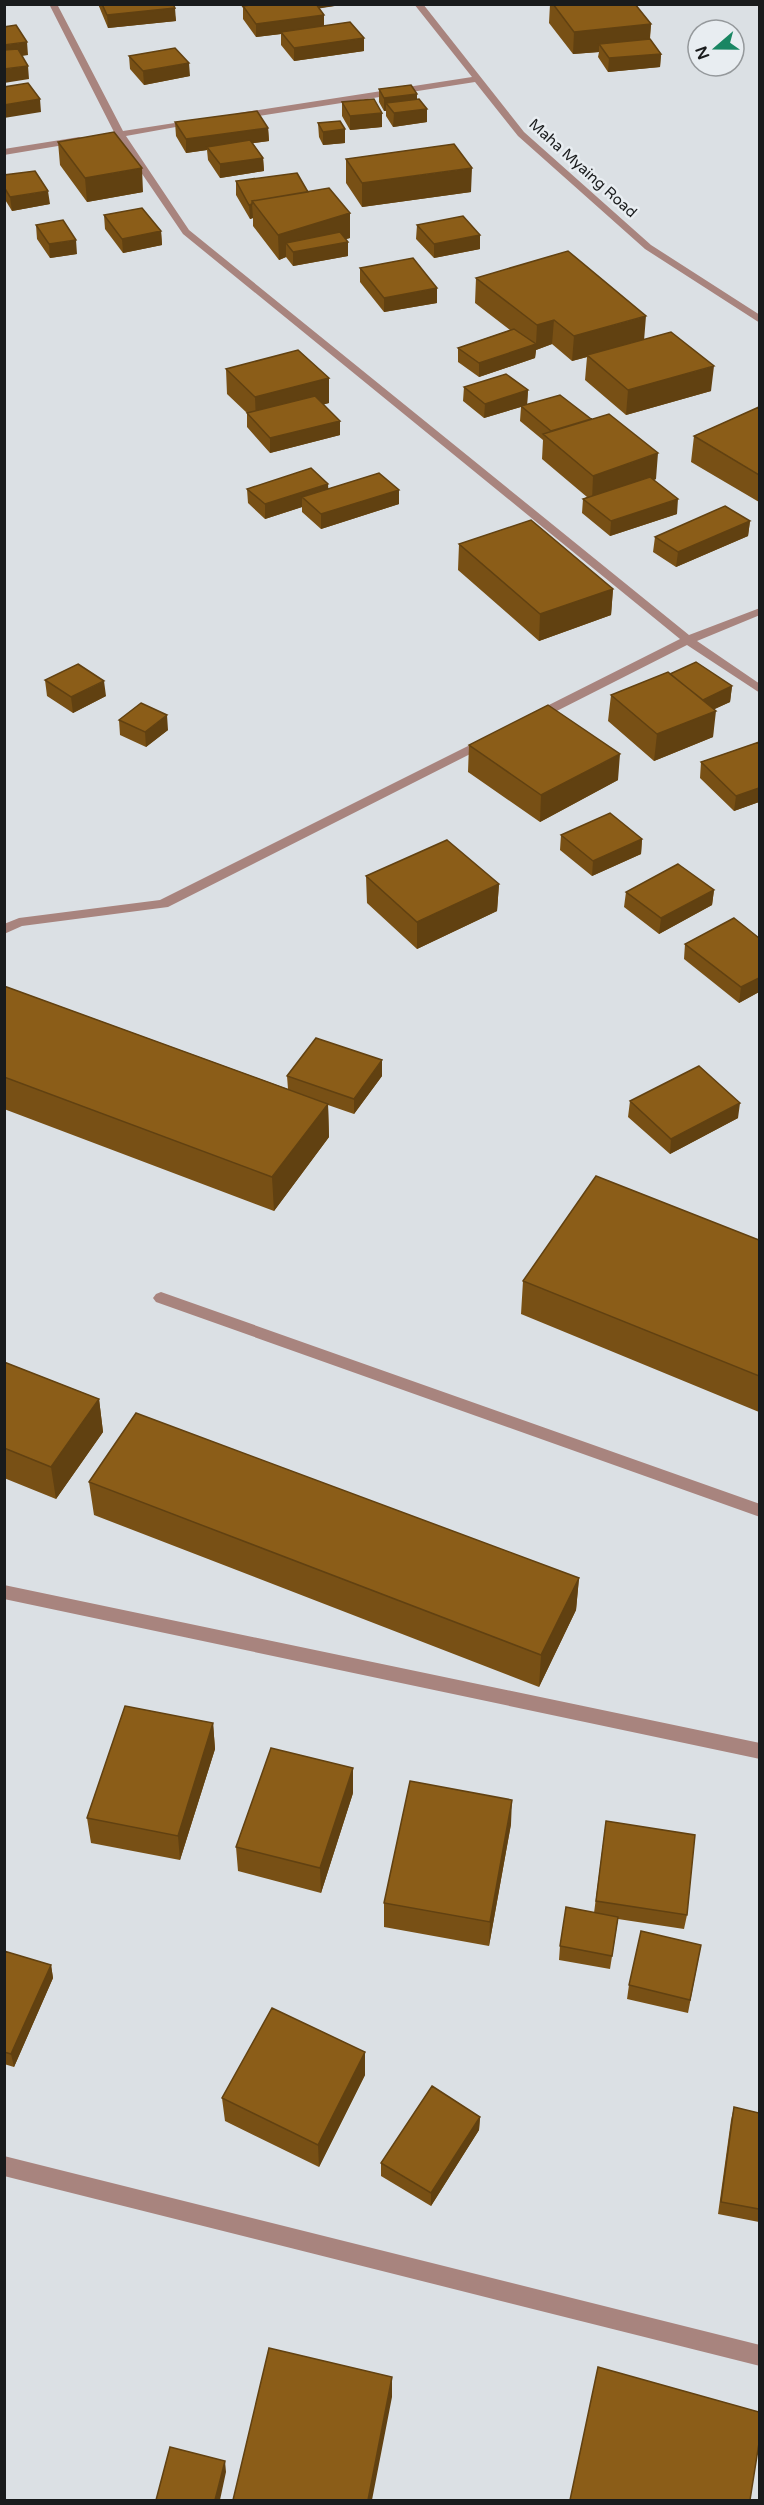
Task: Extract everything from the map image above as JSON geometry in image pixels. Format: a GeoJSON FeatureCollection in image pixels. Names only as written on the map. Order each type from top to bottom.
{"type":"FeatureCollection","features":[{"type":"Feature","properties":{"kind":"street"},"geometry":{"type":"LineString","coordinates":[[53,4],[120,134],[186,232],[688,640],[759,690]]}},
{"type":"Feature","properties":{"kind":"street","name":"Maha Myaing Road"},"geometry":{"type":"LineString","coordinates":[[418,4],[521,134],[648,247],[759,320]]}},
{"type":"Feature","properties":{"kind":"street"},"geometry":{"type":"LineString","coordinates":[[224,118],[477,79]]}},
{"type":"Feature","properties":{"kind":"street"},"geometry":{"type":"LineString","coordinates":[[97,138],[201,122]]}},
{"type":"Feature","properties":{"kind":"street"},"geometry":{"type":"LineString","coordinates":[[4,152],[85,139]]}},
{"type":"Feature","properties":{"kind":"street"},"geometry":{"type":"LineString","coordinates":[[520,724],[688,640],[759,610]]}},
{"type":"Feature","properties":{"kind":"street"},"geometry":{"type":"LineString","coordinates":[[4,930],[19,922],[163,904],[499,735]]}},
{"type":"Feature","properties":{"kind":"street"},"geometry":{"type":"LineString","coordinates":[[161,1298],[759,1511]]}},
{"type":"Feature","properties":{"kind":"street"},"geometry":{"type":"LineString","coordinates":[[4,1592],[759,1751]]}},
{"type":"Feature","properties":{"kind":"street"},"geometry":{"type":"LineString","coordinates":[[4,2166],[759,2356]]}},
{"type":"Feature","properties":{"kind":"building"},"geometry":{"type":"Polygon","coordinates":[[[102,4],[173,4],[175,8],[107,15],[102,4]]]}},
{"type":"Feature","properties":{"kind":"building"},"geometry":{"type":"Polygon","coordinates":[[[316,4],[324,15],[256,24],[243,6],[316,4]]]}},
{"type":"Feature","properties":{"kind":"building"},"geometry":{"type":"Polygon","coordinates":[[[553,4],[635,4],[651,24],[574,32],[553,4]]]}},
{"type":"Feature","properties":{"kind":"building"},"geometry":{"type":"Polygon","coordinates":[[[350,22],[364,38],[294,48],[281,32],[350,22]]]}},
{"type":"Feature","properties":{"kind":"building"},"geometry":{"type":"Polygon","coordinates":[[[16,25],[27,42],[4,45],[4,27],[16,25]]]}},
{"type":"Feature","properties":{"kind":"building"},"geometry":{"type":"Polygon","coordinates":[[[650,39],[661,54],[609,58],[599,44],[650,39]]]}},
{"type":"Feature","properties":{"kind":"building"},"geometry":{"type":"Polygon","coordinates":[[[175,48],[189,63],[143,71],[129,56],[175,48]]]}},
{"type":"Feature","properties":{"kind":"building"},"geometry":{"type":"Polygon","coordinates":[[[18,49],[28,66],[4,69],[4,50],[18,49]]]}},
{"type":"Feature","properties":{"kind":"building"},"geometry":{"type":"Polygon","coordinates":[[[28,83],[40,99],[4,105],[4,87],[28,83]]]}},
{"type":"Feature","properties":{"kind":"building"},"geometry":{"type":"Polygon","coordinates":[[[411,85],[417,94],[384,98],[379,89],[411,85]]]}},
{"type":"Feature","properties":{"kind":"building"},"geometry":{"type":"Polygon","coordinates":[[[374,99],[382,113],[350,116],[342,102],[374,99]]]}},
{"type":"Feature","properties":{"kind":"building"},"geometry":{"type":"Polygon","coordinates":[[[419,99],[427,109],[394,113],[386,103],[419,99]]]}},
{"type":"Feature","properties":{"kind":"building"},"geometry":{"type":"Polygon","coordinates":[[[257,111],[268,128],[186,139],[175,122],[257,111]]]}},
{"type":"Feature","properties":{"kind":"building"},"geometry":{"type":"Polygon","coordinates":[[[340,121],[345,129],[323,132],[318,123],[340,121]]]}},
{"type":"Feature","properties":{"kind":"building"},"geometry":{"type":"Polygon","coordinates":[[[114,132],[142,168],[85,178],[58,142],[114,132]]]}},
{"type":"Feature","properties":{"kind":"building"},"geometry":{"type":"Polygon","coordinates":[[[250,140],[263,158],[220,164],[207,147],[250,140]]]}},
{"type":"Feature","properties":{"kind":"building"},"geometry":{"type":"Polygon","coordinates":[[[454,144],[472,168],[362,183],[346,159],[454,144]]]}},
{"type":"Feature","properties":{"kind":"building"},"geometry":{"type":"Polygon","coordinates":[[[35,171],[48,191],[10,197],[4,187],[4,175],[35,171]]]}},
{"type":"Feature","properties":{"kind":"building"},"geometry":{"type":"Polygon","coordinates":[[[297,173],[308,192],[252,201],[249,205],[236,181],[297,173]]]}},
{"type":"Feature","properties":{"kind":"building"},"geometry":{"type":"Polygon","coordinates":[[[329,188],[350,213],[278,235],[252,201],[329,188]]]}},
{"type":"Feature","properties":{"kind":"building"},"geometry":{"type":"Polygon","coordinates":[[[142,208],[161,231],[122,239],[104,215],[142,208]]]}},
{"type":"Feature","properties":{"kind":"building"},"geometry":{"type":"Polygon","coordinates":[[[463,216],[480,235],[434,244],[417,225],[463,216]]]}},
{"type":"Feature","properties":{"kind":"building"},"geometry":{"type":"Polygon","coordinates":[[[63,220],[76,240],[49,244],[36,225],[63,220]]]}},
{"type":"Feature","properties":{"kind":"building"},"geometry":{"type":"Polygon","coordinates":[[[340,232],[348,242],[293,252],[286,243],[340,232]]]}},
{"type":"Feature","properties":{"kind":"building"},"geometry":{"type":"Polygon","coordinates":[[[568,251],[646,316],[574,336],[554,320],[537,325],[476,278],[568,251]]]}},
{"type":"Feature","properties":{"kind":"building"},"geometry":{"type":"Polygon","coordinates":[[[413,258],[437,288],[384,298],[360,268],[413,258]]]}},
{"type":"Feature","properties":{"kind":"building"},"geometry":{"type":"Polygon","coordinates":[[[514,329],[536,344],[479,363],[458,348],[514,329]]]}},
{"type":"Feature","properties":{"kind":"building"},"geometry":{"type":"Polygon","coordinates":[[[671,332],[714,366],[628,390],[587,355],[671,332]]]}},
{"type":"Feature","properties":{"kind":"building"},"geometry":{"type":"Polygon","coordinates":[[[298,350],[329,378],[255,397],[226,369],[298,350]]]}},
{"type":"Feature","properties":{"kind":"building"},"geometry":{"type":"Polygon","coordinates":[[[506,374],[528,390],[485,404],[464,387],[506,374]]]}},
{"type":"Feature","properties":{"kind":"building"},"geometry":{"type":"Polygon","coordinates":[[[560,395],[591,419],[551,431],[521,406],[560,395]]]}},
{"type":"Feature","properties":{"kind":"building"},"geometry":{"type":"Polygon","coordinates":[[[315,396],[340,421],[270,438],[247,413],[315,396]]]}},
{"type":"Feature","properties":{"kind":"building"},"geometry":{"type":"Polygon","coordinates":[[[759,407],[759,475],[694,436],[759,407]]]}},
{"type":"Feature","properties":{"kind":"building"},"geometry":{"type":"Polygon","coordinates":[[[609,414],[658,453],[593,476],[543,434],[609,414]]]}},
{"type":"Feature","properties":{"kind":"building"},"geometry":{"type":"Polygon","coordinates":[[[311,468],[328,484],[265,504],[247,489],[311,468]]]}},
{"type":"Feature","properties":{"kind":"building"},"geometry":{"type":"Polygon","coordinates":[[[379,473],[399,490],[321,514],[302,497],[379,473]]]}},
{"type":"Feature","properties":{"kind":"building"},"geometry":{"type":"Polygon","coordinates":[[[650,477],[678,499],[611,521],[583,499],[650,477]]]}},
{"type":"Feature","properties":{"kind":"building"},"geometry":{"type":"Polygon","coordinates":[[[725,506],[750,521],[678,552],[655,537],[725,506]]]}},
{"type":"Feature","properties":{"kind":"building"},"geometry":{"type":"Polygon","coordinates":[[[531,520],[613,589],[540,614],[459,544],[531,520]]]}},
{"type":"Feature","properties":{"kind":"building"},"geometry":{"type":"Polygon","coordinates":[[[696,662],[732,686],[703,700],[670,674],[696,662]]]}},
{"type":"Feature","properties":{"kind":"building"},"geometry":{"type":"Polygon","coordinates":[[[78,664],[104,681],[71,697],[45,680],[78,664]]]}},
{"type":"Feature","properties":{"kind":"building"},"geometry":{"type":"Polygon","coordinates":[[[668,672],[716,711],[657,734],[611,695],[668,672]]]}},
{"type":"Feature","properties":{"kind":"building"},"geometry":{"type":"Polygon","coordinates":[[[141,703],[167,715],[145,732],[119,720],[141,703]]]}},
{"type":"Feature","properties":{"kind":"building"},"geometry":{"type":"Polygon","coordinates":[[[548,705],[620,754],[541,795],[469,745],[548,705]]]}},
{"type":"Feature","properties":{"kind":"building"},"geometry":{"type":"Polygon","coordinates":[[[759,742],[759,788],[736,796],[701,762],[759,742]]]}},
{"type":"Feature","properties":{"kind":"building"},"geometry":{"type":"Polygon","coordinates":[[[610,813],[642,839],[593,861],[561,835],[610,813]]]}},
{"type":"Feature","properties":{"kind":"building"},"geometry":{"type":"Polygon","coordinates":[[[447,840],[499,884],[417,922],[366,876],[447,840]]]}},
{"type":"Feature","properties":{"kind":"building"},"geometry":{"type":"Polygon","coordinates":[[[678,864],[714,890],[661,918],[626,892],[678,864]]]}},
{"type":"Feature","properties":{"kind":"building"},"geometry":{"type":"Polygon","coordinates":[[[734,918],[759,938],[759,978],[741,987],[685,944],[734,918]]]}},
{"type":"Feature","properties":{"kind":"building"},"geometry":{"type":"Polygon","coordinates":[[[4,986],[328,1104],[272,1177],[4,1077],[4,986]]]}},
{"type":"Feature","properties":{"kind":"building"},"geometry":{"type":"Polygon","coordinates":[[[316,1038],[382,1060],[354,1099],[287,1076],[316,1038]]]}},
{"type":"Feature","properties":{"kind":"building"},"geometry":{"type":"Polygon","coordinates":[[[699,1066],[740,1103],[671,1139],[630,1101],[699,1066]]]}},
{"type":"Feature","properties":{"kind":"building"},"geometry":{"type":"Polygon","coordinates":[[[596,1176],[759,1240],[759,1376],[523,1281],[596,1176]]]}},
{"type":"Feature","properties":{"kind":"building"},"geometry":{"type":"Polygon","coordinates":[[[4,1362],[99,1399],[51,1467],[4,1448],[4,1362]]]}},
{"type":"Feature","properties":{"kind":"building"},"geometry":{"type":"Polygon","coordinates":[[[136,1413],[579,1578],[541,1655],[89,1482],[136,1413]]]}},
{"type":"Feature","properties":{"kind":"building"},"geometry":{"type":"Polygon","coordinates":[[[125,1706],[213,1723],[178,1836],[87,1818],[125,1706]]]}},
{"type":"Feature","properties":{"kind":"building"},"geometry":{"type":"Polygon","coordinates":[[[271,1748],[353,1768],[320,1868],[236,1847],[271,1748]]]}},
{"type":"Feature","properties":{"kind":"building"},"geometry":{"type":"Polygon","coordinates":[[[410,1781],[512,1800],[490,1922],[384,1903],[410,1781]]]}},
{"type":"Feature","properties":{"kind":"building"},"geometry":{"type":"Polygon","coordinates":[[[606,1821],[695,1835],[687,1915],[596,1901],[606,1821]]]}},
{"type":"Feature","properties":{"kind":"building"},"geometry":{"type":"Polygon","coordinates":[[[566,1907],[618,1917],[612,1956],[560,1946],[566,1907]]]}},
{"type":"Feature","properties":{"kind":"building"},"geometry":{"type":"Polygon","coordinates":[[[641,1931],[701,1945],[690,2000],[629,1985],[641,1931]]]}},
{"type":"Feature","properties":{"kind":"building"},"geometry":{"type":"Polygon","coordinates":[[[4,1951],[51,1965],[11,2054],[4,2052],[4,1951]]]}},
{"type":"Feature","properties":{"kind":"building"},"geometry":{"type":"Polygon","coordinates":[[[272,2008],[365,2052],[318,2145],[222,2098],[272,2008]]]}},
{"type":"Feature","properties":{"kind":"building"},"geometry":{"type":"Polygon","coordinates":[[[432,2086],[480,2117],[431,2193],[381,2163],[432,2086]]]}},
{"type":"Feature","properties":{"kind":"building"},"geometry":{"type":"Polygon","coordinates":[[[734,2107],[759,2113],[759,2209],[721,2202],[734,2107]]]}},
{"type":"Feature","properties":{"kind":"building"},"geometry":{"type":"Polygon","coordinates":[[[269,2348],[392,2377],[368,2500],[233,2500],[269,2348]]]}},
{"type":"Feature","properties":{"kind":"building"},"geometry":{"type":"Polygon","coordinates":[[[598,2367],[759,2412],[759,2443],[750,2500],[570,2500],[598,2367]]]}},
{"type":"Feature","properties":{"kind":"building"},"geometry":{"type":"Polygon","coordinates":[[[170,2447],[225,2461],[215,2500],[156,2500],[170,2447]]]}}]}
